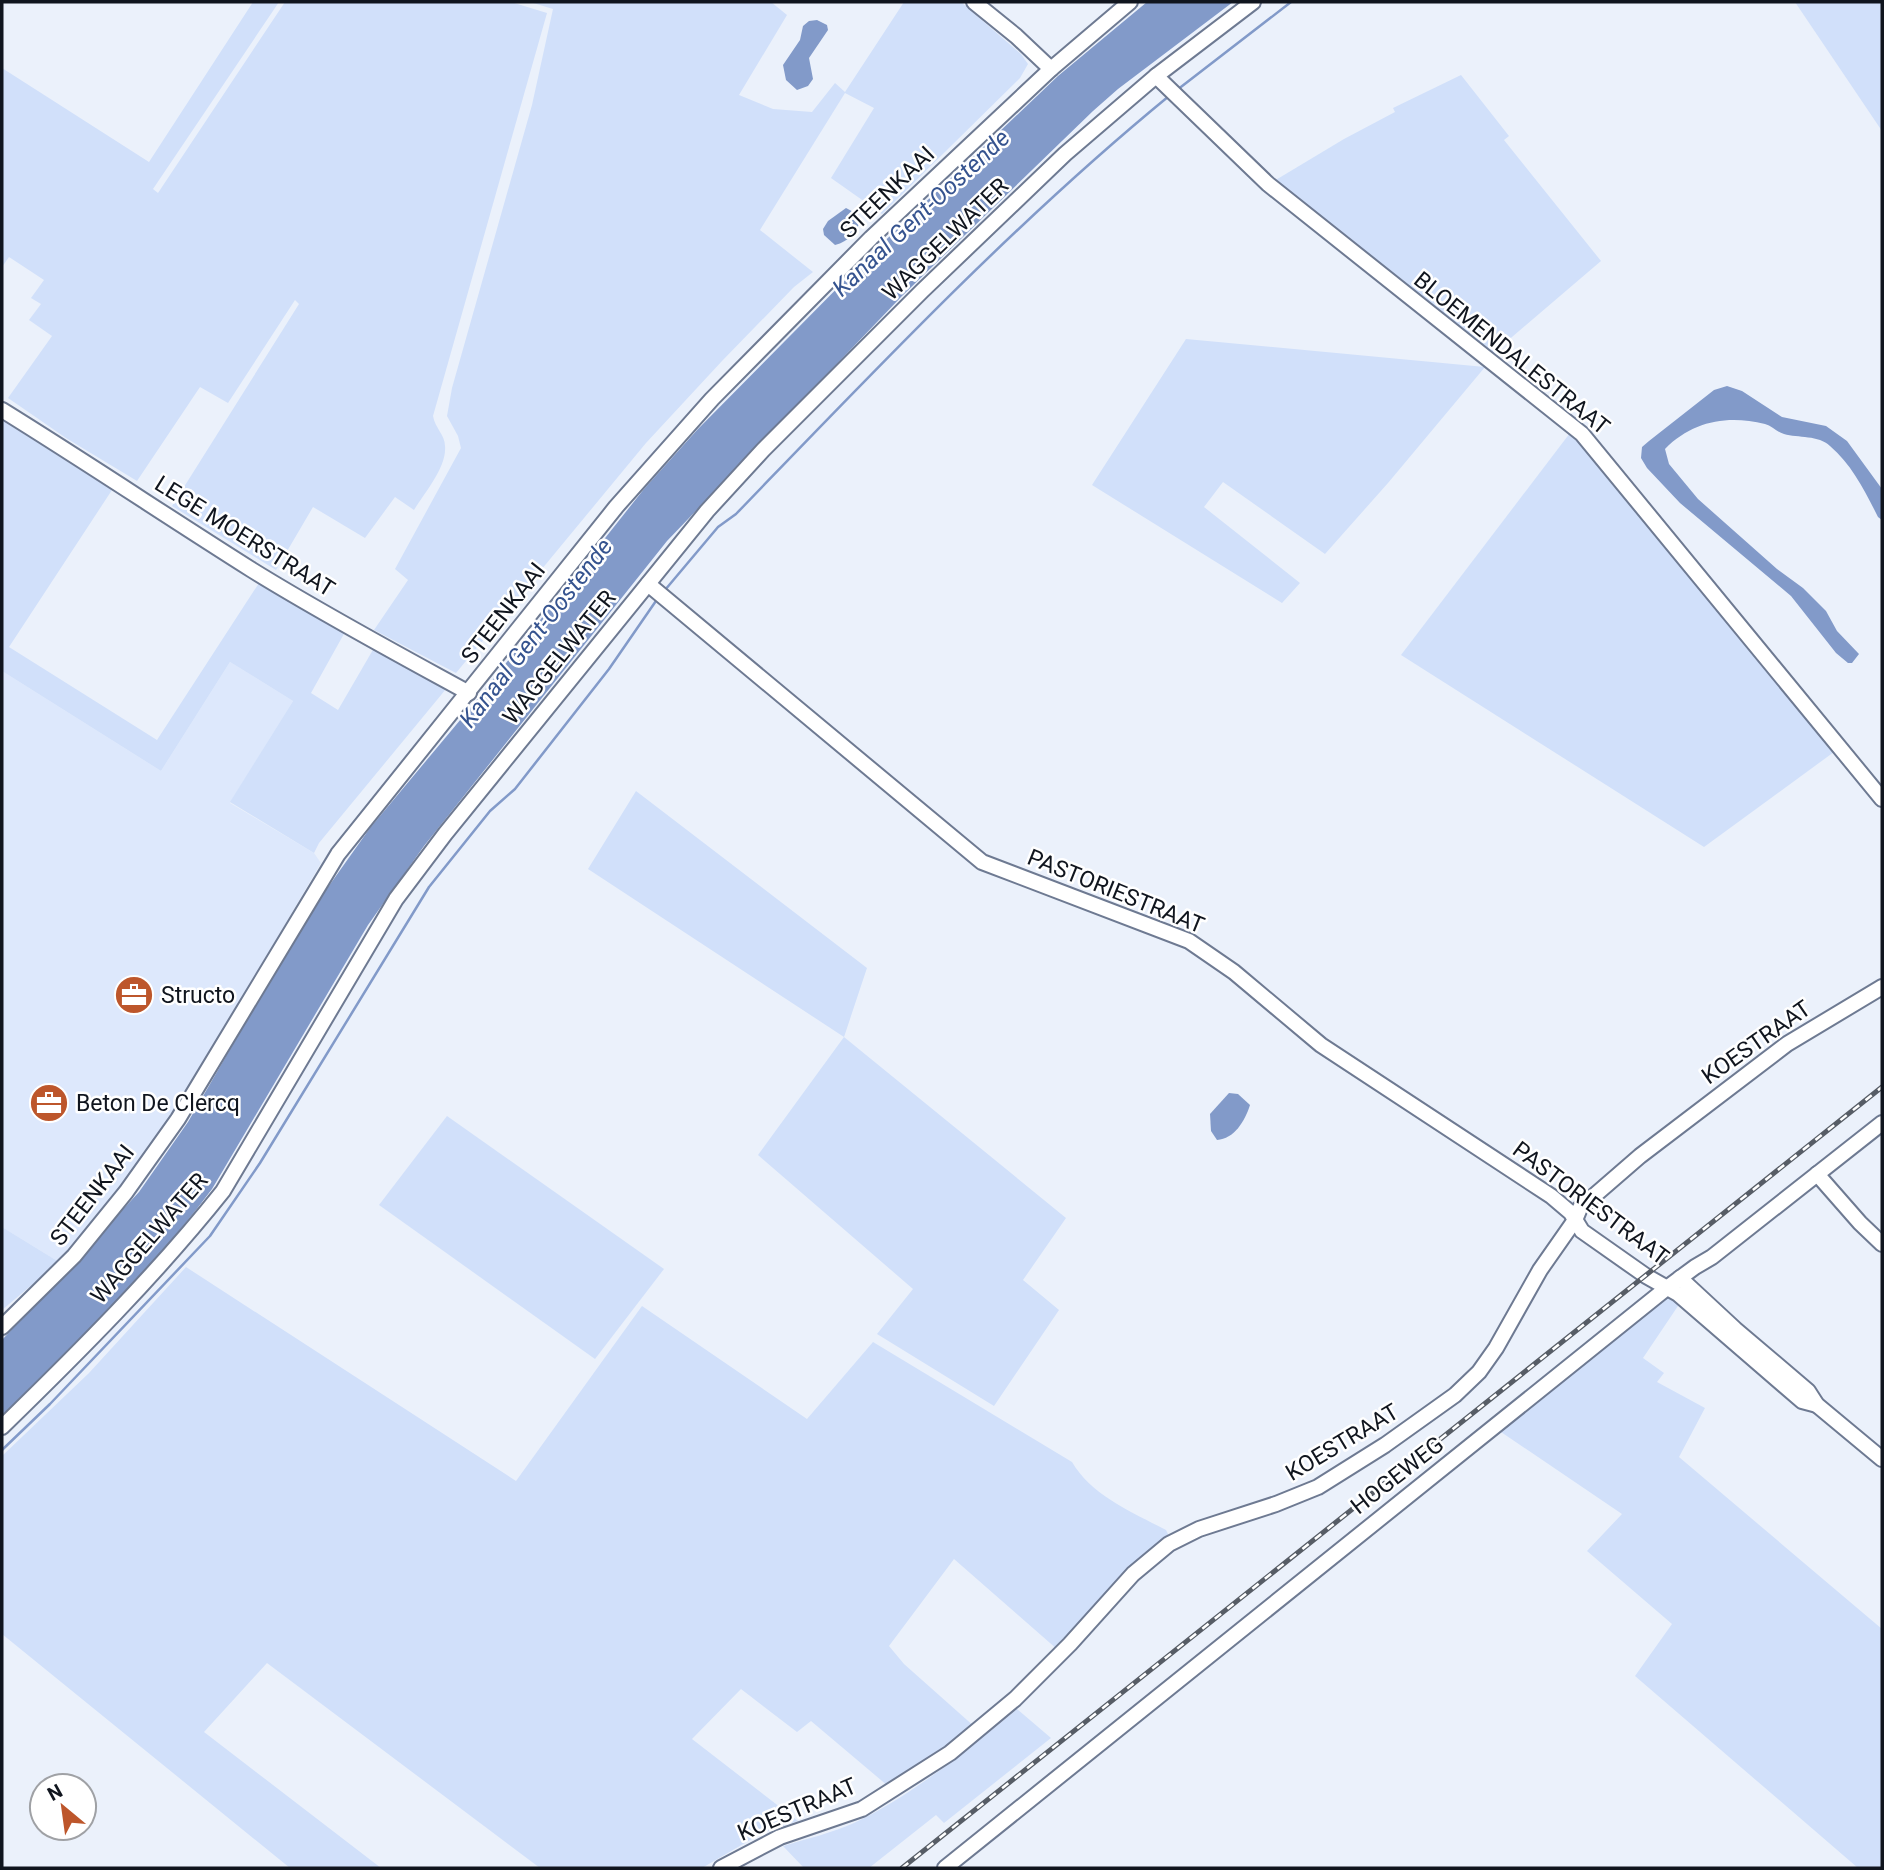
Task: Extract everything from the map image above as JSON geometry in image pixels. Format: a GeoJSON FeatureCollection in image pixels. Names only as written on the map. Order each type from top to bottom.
{"type":"FeatureCollection","features":[{"type":"Feature","properties":{"kind":"street"},"geometry":{"type":"LineString","coordinates":[[974,2],[1051,69]]}},
{"type":"Feature","properties":{"kind":"street","name":"STEENKAAI"},"geometry":{"type":"LineString","coordinates":[[2,1327],[74,1256],[126,1192],[178,1119],[338,854],[616,507],[712,399],[871,237],[1051,69],[1130,2]]}},
{"type":"Feature","properties":{"kind":"street","name":"WAGGELWATER"},"geometry":{"type":"LineString","coordinates":[[2,1427],[77,1353],[172,1251],[223,1191],[396,899],[445,834],[656,591],[707,511],[763,450],[922,291],[1065,154],[1156,76],[1253,2]]}},
{"type":"Feature","properties":{"kind":"street","name":"BLOEMENDALESTRAAT"},"geometry":{"type":"LineString","coordinates":[[1156,76],[1268,184],[1582,434],[1882,799]]}},
{"type":"Feature","properties":{"kind":"street","name":"LEGE MOERSTRAAT"},"geometry":{"type":"LineString","coordinates":[[2,410],[116,480],[253,570],[469,692]]}},
{"type":"Feature","properties":{"kind":"street","name":"PASTORIESTRAAT"},"geometry":{"type":"LineString","coordinates":[[656,591],[982,862],[1189,941],[1234,972],[1321,1045],[1551,1196],[1571,1213],[1582,1231],[1635,1269],[1674,1282],[1755,1355],[1808,1391],[1817,1405],[1882,1459]]}},
{"type":"Feature","properties":{"kind":"street","name":"KOESTRAAT"},"geometry":{"type":"LineString","coordinates":[[720,1868],[780,1837],[862,1809],[950,1753],[1015,1699],[1070,1644],[1133,1574],[1169,1544],[1199,1529],[1318,1487],[1377,1451],[1455,1395],[1474,1378],[1492,1354],[1580,1208],[1613,1178],[1728,1089],[1806,1032],[1882,987]]}},
{"type":"Feature","properties":{"kind":"street","name":"HOGEWEG"},"geometry":{"type":"LineString","coordinates":[[945,1868],[1674,1282],[1712,1257],[1882,1123]]}},
{"type":"Feature","properties":{"kind":"street"},"geometry":{"type":"LineString","coordinates":[[1817,1174],[1882,1244]]}},
{"type":"Feature","properties":{"kind":"shaded area"},"geometry":{"type":"Polygon","coordinates":[[[253,2],[279,2],[153,189],[158,193],[285,2],[511,2],[547,13],[433,416],[445,446],[439,471],[414,510],[395,497],[365,538],[313,507],[276,570],[172,506],[299,304],[295,300],[228,403],[200,387],[137,481],[66,438],[8,398],[52,336],[29,320],[41,304],[31,298],[44,280],[9,257],[2,267],[2,68],[149,162],[253,2]]]}},
{"type":"Feature","properties":{"kind":"shaded area"},"geometry":{"type":"Polygon","coordinates":[[[530,2],[771,2],[787,15],[739,95],[773,109],[812,112],[835,83],[845,92],[904,2],[961,2],[1021,54],[1028,64],[1020,78],[882,214],[831,178],[874,108],[845,93],[760,230],[813,272],[794,287],[646,443],[456,673],[374,630],[408,580],[395,569],[461,448],[447,416],[452,388],[532,105],[553,9],[530,2]]]}},
{"type":"Feature","properties":{"kind":"shaded area"},"geometry":{"type":"Polygon","coordinates":[[[1795,2],[1882,2],[1882,131],[1795,2]]]}},
{"type":"Feature","properties":{"kind":"shaded area"},"geometry":{"type":"Polygon","coordinates":[[[1461,75],[1509,136],[1504,140],[1601,261],[1491,355],[1274,181],[1395,112],[1393,108],[1461,75]]]}},
{"type":"Feature","properties":{"kind":"shaded area"},"geometry":{"type":"Polygon","coordinates":[[[1186,339],[1485,367],[1325,554],[1223,482],[1204,507],[1300,583],[1282,603],[1092,485],[1186,339]]]}},
{"type":"Feature","properties":{"kind":"shaded area"},"geometry":{"type":"Polygon","coordinates":[[[2,420],[112,490],[9,647],[157,740],[259,583],[345,632],[311,693],[338,710],[374,648],[446,689],[319,843],[314,853],[230,802],[293,701],[230,662],[161,771],[2,671],[2,420]]]}},
{"type":"Feature","properties":{"kind":"shaded area"},"geometry":{"type":"Polygon","coordinates":[[[1570,433],[1579,439],[1834,752],[1704,847],[1401,655],[1570,433]]]}},
{"type":"Feature","properties":{"kind":"shaded area"},"geometry":{"type":"Polygon","coordinates":[[[230,662],[293,701],[230,803],[314,853],[321,863],[163,1132],[59,1262],[2,1227],[2,671],[161,771],[230,662]]]}},
{"type":"Feature","properties":{"kind":"shaded area"},"geometry":{"type":"Polygon","coordinates":[[[636,791],[867,968],[844,1037],[588,869],[636,791]]]}},
{"type":"Feature","properties":{"kind":"shaded area"},"geometry":{"type":"Polygon","coordinates":[[[844,1037],[1066,1218],[1023,1280],[1059,1310],[994,1406],[877,1334],[913,1289],[758,1155],[844,1037]]]}},
{"type":"Feature","properties":{"kind":"shaded area"},"geometry":{"type":"Polygon","coordinates":[[[447,1116],[664,1269],[595,1359],[379,1205],[447,1116]]]}},
{"type":"Feature","properties":{"kind":"shaded area"},"geometry":{"type":"Polygon","coordinates":[[[2,1227],[59,1262],[2,1310],[2,1227]]]}},
{"type":"Feature","properties":{"kind":"shaded area"},"geometry":{"type":"Polygon","coordinates":[[[186,1267],[516,1481],[642,1306],[807,1419],[873,1342],[1072,1462],[1080,1474],[1102,1494],[1166,1530],[1169,1536],[1124,1574],[1058,1650],[954,1559],[889,1646],[904,1664],[976,1728],[888,1786],[811,1721],[797,1732],[741,1689],[692,1739],[798,1821],[762,1833],[702,1868],[540,1868],[267,1663],[204,1732],[381,1868],[290,1868],[2,1634],[2,1456],[89,1373],[186,1267]]]}},
{"type":"Feature","properties":{"kind":"shaded area"},"geometry":{"type":"Polygon","coordinates":[[[1666,1297],[1680,1303],[1643,1358],[1664,1373],[1657,1382],[1705,1408],[1679,1457],[1882,1629],[1882,1868],[1858,1868],[1635,1676],[1672,1624],[1587,1551],[1622,1514],[1501,1432],[1666,1297]]]}},
{"type":"Feature","properties":{"kind":"shaded area"},"geometry":{"type":"Polygon","coordinates":[[[1017,1709],[1051,1738],[944,1823],[936,1815],[869,1868],[804,1868],[783,1846],[837,1830],[875,1813],[939,1771],[1017,1709]]]}},
{"type":"Feature","properties":{"kind":"water","name":"Kanaal Gent-Oostende"},"geometry":{"type":"Polygon","coordinates":[[[1147,2],[1233,2],[1093,111],[902,296],[667,541],[424,846],[368,925],[212,1189],[138,1278],[2,1416],[2,1340],[139,1192],[188,1122],[326,890],[370,828],[476,701],[644,489],[697,430],[870,255],[1058,76],[1147,2]]]}},
{"type":"Feature","properties":{"kind":"water"},"geometry":{"type":"Polygon","coordinates":[[[817,20],[827,25],[828,30],[809,58],[813,79],[808,86],[797,90],[786,80],[783,65],[800,40],[803,26],[809,21],[817,20]]]}},
{"type":"Feature","properties":{"kind":"water"},"geometry":{"type":"Polygon","coordinates":[[[846,208],[859,215],[858,225],[849,238],[835,245],[824,235],[823,229],[828,221],[846,208]]]}},
{"type":"Feature","properties":{"kind":"water"},"geometry":{"type":"Polygon","coordinates":[[[1727,386],[1742,391],[1782,417],[1826,426],[1847,441],[1882,489],[1882,520],[1851,470],[1825,442],[1784,434],[1768,425],[1751,421],[1724,421],[1699,426],[1665,449],[1669,464],[1698,499],[1777,569],[1803,588],[1826,611],[1837,631],[1859,654],[1852,663],[1848,663],[1836,653],[1791,596],[1680,503],[1641,458],[1642,447],[1649,441],[1714,390],[1727,386]]]}},
{"type":"Feature","properties":{"kind":"water"},"geometry":{"type":"Polygon","coordinates":[[[1229,1093],[1238,1094],[1250,1105],[1234,1133],[1217,1140],[1211,1131],[1210,1114],[1229,1093]]]}},
{"type":"Feature","properties":{"kind":"waterway"},"geometry":{"type":"LineString","coordinates":[[1177,90],[1291,2]]}},
{"type":"Feature","properties":{"kind":"waterway"},"geometry":{"type":"LineString","coordinates":[[665,590],[718,527],[736,514],[946,299],[1056,195],[1169,96]]}},
{"type":"Feature","properties":{"kind":"waterway"},"geometry":{"type":"LineString","coordinates":[[2,1450],[50,1404],[210,1236],[260,1163],[429,887],[490,811],[515,789],[609,669],[658,598]]}},
{"type":"Feature","properties":{"kind":"railway"},"geometry":{"type":"LineString","coordinates":[[902,1868],[1882,1087]]}},
{"type":"Feature","properties":{"kind":"place","name":"Structo"},"geometry":{"type":"Point","coordinates":[134,995]}},
{"type":"Feature","properties":{"kind":"place","name":"Beton De Clercq"},"geometry":{"type":"Point","coordinates":[49,1103]}}]}
